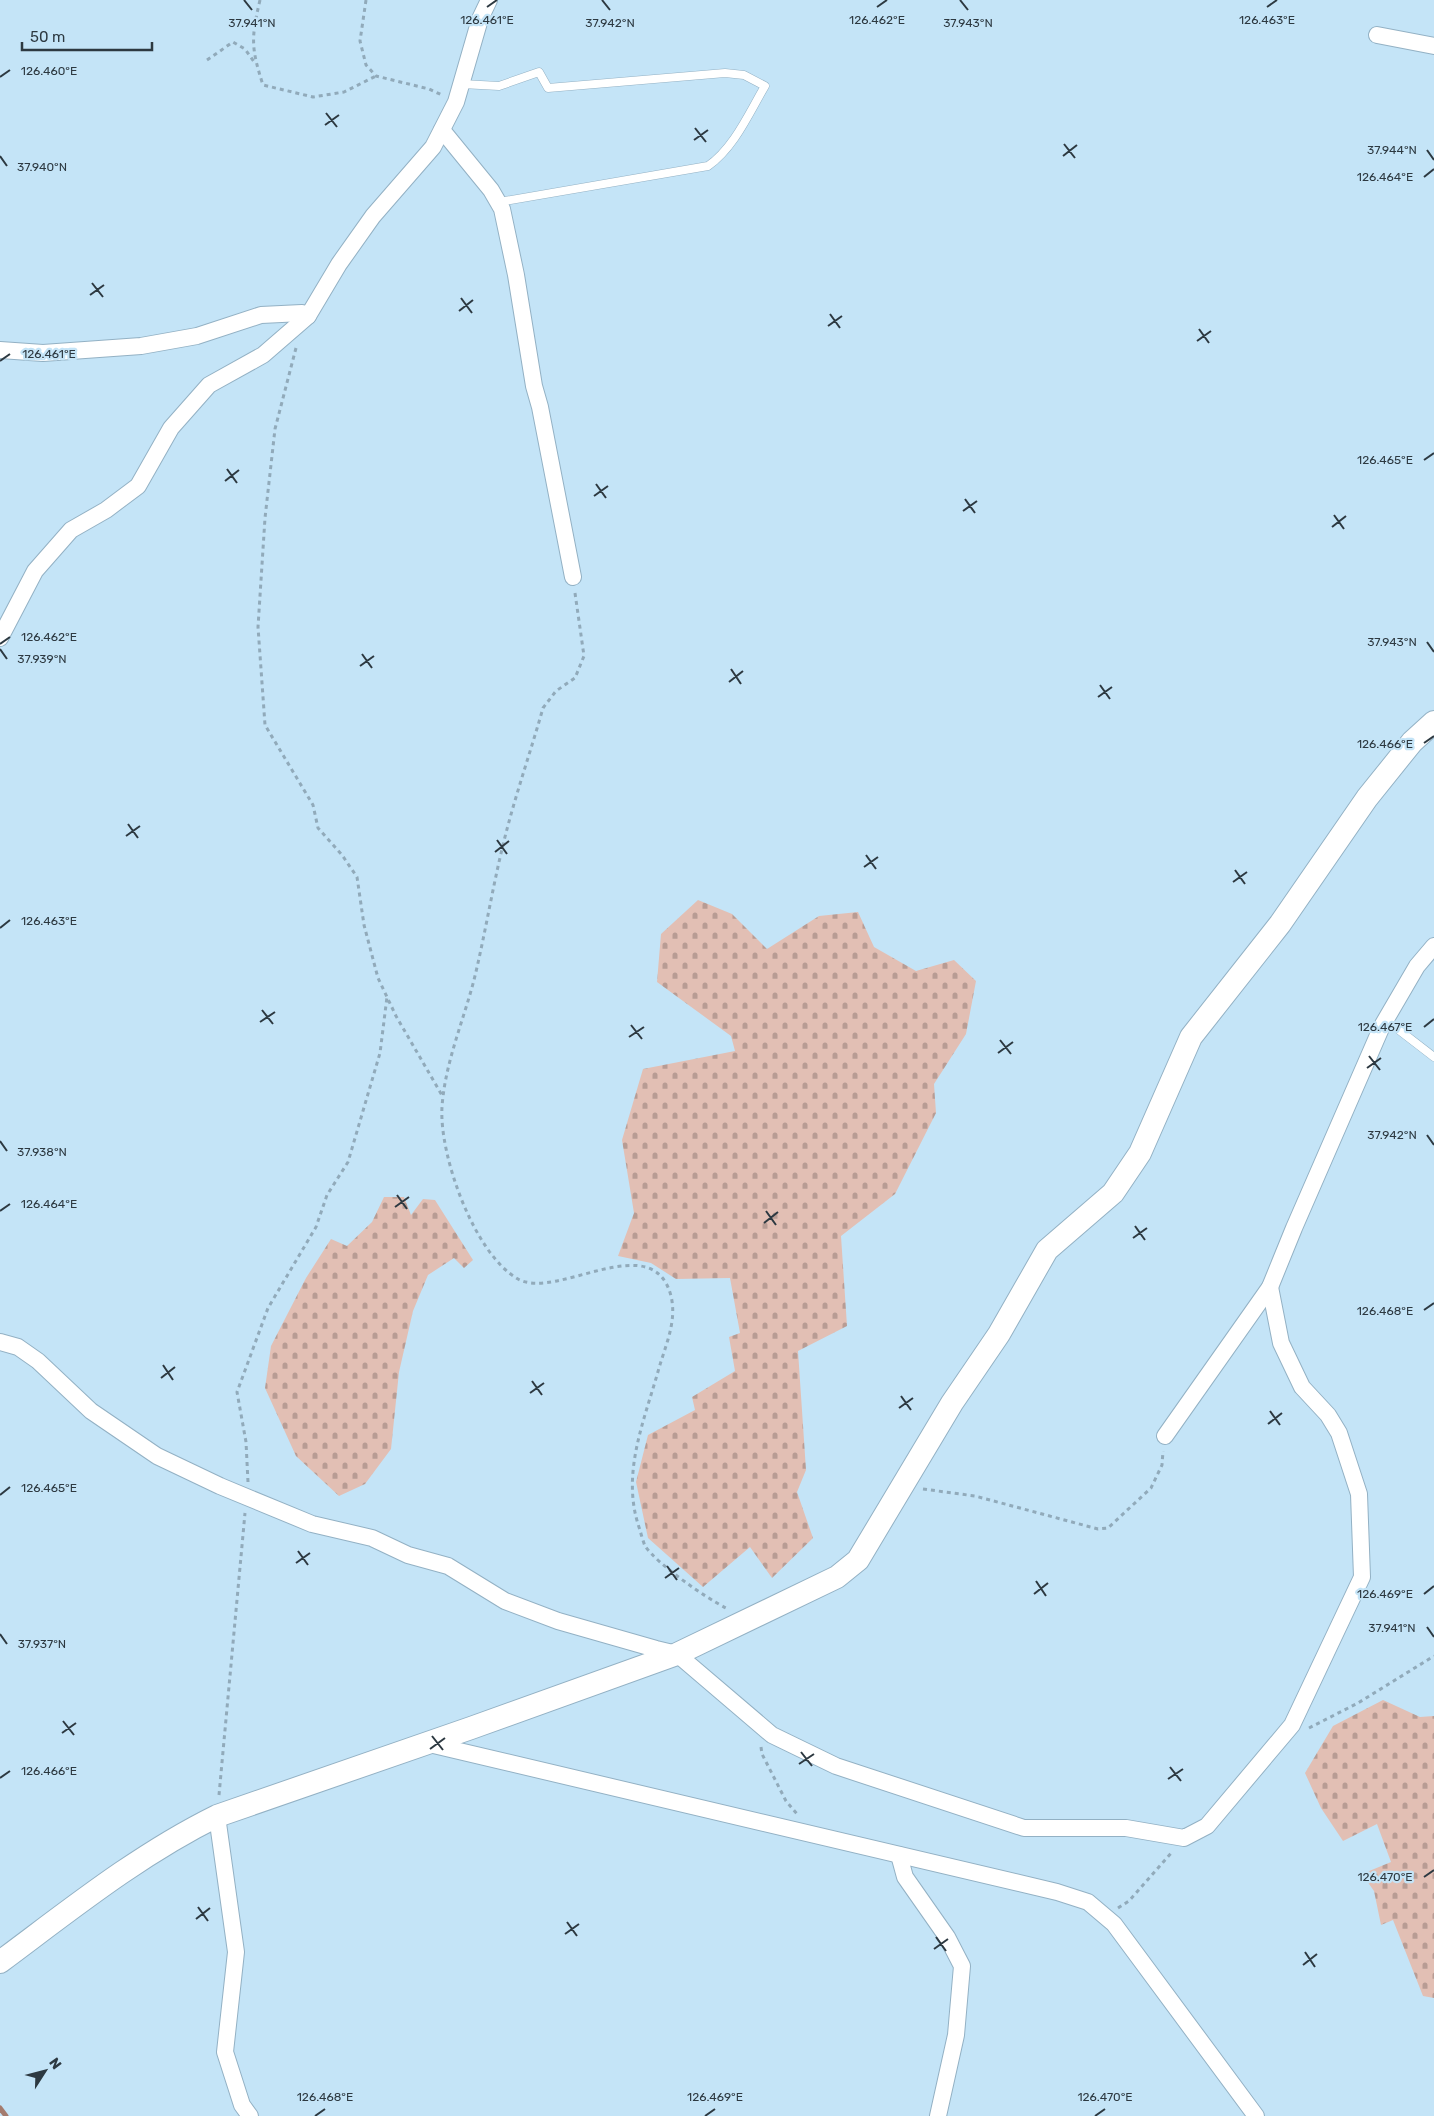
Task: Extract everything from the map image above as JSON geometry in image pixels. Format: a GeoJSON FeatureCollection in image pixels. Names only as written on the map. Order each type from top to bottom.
{"type":"FeatureCollection","features":[{"type":"Feature","properties":{"kind":"street"},"geometry":{"type":"LineString","coordinates":[[0,638],[35,571],[71,530],[106,510],[138,486],[171,428],[209,385],[263,356],[305,318],[339,264],[373,216],[433,147],[456,102],[480,20],[489,0]]}},
{"type":"Feature","properties":{"kind":"street"},"geometry":{"type":"LineString","coordinates":[[1377,34],[1434,46]]}},
{"type":"Feature","properties":{"kind":"street"},"geometry":{"type":"LineString","coordinates":[[442,130],[492,190],[502,208],[516,275],[534,386],[540,407],[573,577]]}},
{"type":"Feature","properties":{"kind":"street"},"geometry":{"type":"LineString","coordinates":[[0,350],[44,353],[141,346],[196,336],[261,315],[302,313],[305,318]]}},
{"type":"Feature","properties":{"kind":"street"},"geometry":{"type":"LineString","coordinates":[[0,1962],[142,1857],[177,1836],[217,1816],[677,1654],[836,1577],[858,1560],[952,1403],[998,1334],[1047,1250],[1113,1193],[1140,1153],[1191,1037],[1280,924],[1367,798],[1412,742],[1434,722]]}},
{"type":"Feature","properties":{"kind":"street"},"geometry":{"type":"LineString","coordinates":[[1165,1436],[1270,1287],[1386,1020],[1417,966],[1434,946]]}},
{"type":"Feature","properties":{"kind":"street"},"geometry":{"type":"LineString","coordinates":[[0,1342],[18,1347],[38,1361],[91,1411],[157,1456],[312,1524],[372,1538],[408,1554],[448,1566],[505,1601],[558,1621],[677,1654],[772,1735],[836,1766],[1024,1828],[1126,1828],[1184,1838],[1207,1826],[1292,1725],[1362,1577],[1359,1494],[1339,1432],[1328,1415],[1302,1388],[1280,1343],[1270,1287]]}},
{"type":"Feature","properties":{"kind":"street"},"geometry":{"type":"LineString","coordinates":[[425,1744],[899,1854],[1057,1892],[1088,1902],[1114,1924],[1256,2116]]}},
{"type":"Feature","properties":{"kind":"street"},"geometry":{"type":"LineString","coordinates":[[217,1816],[236,1952],[225,2052],[242,2105],[250,2116]]}},
{"type":"Feature","properties":{"kind":"street"},"geometry":{"type":"LineString","coordinates":[[899,1854],[905,1877],[948,1937],[962,1966],[956,2035],[938,2116]]}},
{"type":"Feature","properties":{"kind":"lane"},"geometry":{"type":"LineString","coordinates":[[462,84],[499,86],[539,72],[548,88],[724,73],[744,75],[765,86],[738,134],[715,161],[708,166],[498,202]]}},
{"type":"Feature","properties":{"kind":"lane"},"geometry":{"type":"LineString","coordinates":[[1386,1020],[1434,1058]]}},
{"type":"Feature","properties":{"kind":"path"},"geometry":{"type":"LineString","coordinates":[[260,0],[252,48],[263,85],[313,97],[344,92],[376,76]]}},
{"type":"Feature","properties":{"kind":"path"},"geometry":{"type":"LineString","coordinates":[[366,0],[360,41],[366,66],[376,76],[429,89],[456,102]]}},
{"type":"Feature","properties":{"kind":"path"},"geometry":{"type":"LineString","coordinates":[[207,60],[233,42],[245,49],[257,65]]}},
{"type":"Feature","properties":{"kind":"path"},"geometry":{"type":"LineString","coordinates":[[305,318],[275,429],[265,518],[258,627],[265,725],[313,805],[318,828],[342,854],[357,878],[364,924],[378,978],[414,1050],[443,1097]]}},
{"type":"Feature","properties":{"kind":"path"},"geometry":{"type":"LineString","coordinates":[[573,577],[583,636],[584,656],[575,678],[556,691],[543,708],[503,844],[474,980],[448,1066],[441,1109],[446,1154],[473,1228],[498,1263],[519,1280],[539,1284],[601,1269],[640,1266],[661,1275],[670,1294],[674,1318],[636,1448],[631,1480],[634,1515],[646,1546],[672,1572],[718,1604],[747,1619]]}},
{"type":"Feature","properties":{"kind":"path"},"geometry":{"type":"LineString","coordinates":[[217,1816],[248,1480],[246,1442],[238,1392],[268,1308],[316,1227],[327,1195],[348,1162],[380,1052],[387,997]]}},
{"type":"Feature","properties":{"kind":"path"},"geometry":{"type":"LineString","coordinates":[[902,1487],[975,1496],[1098,1529],[1108,1528],[1151,1488],[1162,1465],[1165,1436]]}},
{"type":"Feature","properties":{"kind":"path"},"geometry":{"type":"LineString","coordinates":[[1308,1728],[1358,1703],[1434,1656]]}},
{"type":"Feature","properties":{"kind":"path"},"geometry":{"type":"LineString","coordinates":[[756,1722],[762,1754],[786,1801],[815,1835]]}},
{"type":"Feature","properties":{"kind":"path"},"geometry":{"type":"LineString","coordinates":[[1088,1902],[1116,1908],[1129,1901],[1184,1838]]}},
{"type":"Feature","properties":{"kind":"green space"},"geometry":{"type":"Polygon","coordinates":[[[698,900],[732,914],[767,949],[819,916],[858,912],[874,947],[916,971],[954,960],[976,981],[966,1034],[934,1084],[936,1113],[895,1194],[841,1236],[847,1326],[798,1351],[806,1470],[797,1492],[813,1538],[772,1578],[750,1547],[703,1587],[648,1538],[636,1482],[648,1435],[695,1410],[692,1397],[735,1371],[729,1337],[740,1333],[730,1278],[676,1279],[651,1263],[618,1256],[634,1213],[622,1140],[643,1069],[735,1051],[731,1036],[657,982],[661,934],[698,900]]]}},
{"type":"Feature","properties":{"kind":"green space"},"geometry":{"type":"Polygon","coordinates":[[[384,1197],[404,1197],[411,1215],[423,1199],[435,1200],[473,1260],[464,1268],[454,1258],[428,1275],[413,1311],[399,1372],[391,1449],[365,1484],[339,1496],[296,1456],[265,1388],[271,1346],[306,1278],[331,1239],[347,1246],[372,1222],[384,1197]]]}},
{"type":"Feature","properties":{"kind":"green space"},"geometry":{"type":"Polygon","coordinates":[[[1383,1700],[1420,1717],[1434,1716],[1434,1998],[1423,1996],[1393,1920],[1381,1925],[1374,1891],[1362,1874],[1391,1862],[1377,1824],[1343,1841],[1321,1808],[1305,1773],[1333,1726],[1383,1700]]]}},
{"type":"Feature","properties":{"kind":"waterway"},"geometry":{"type":"LineString","coordinates":[[0,2108],[6,2116]]}}]}
